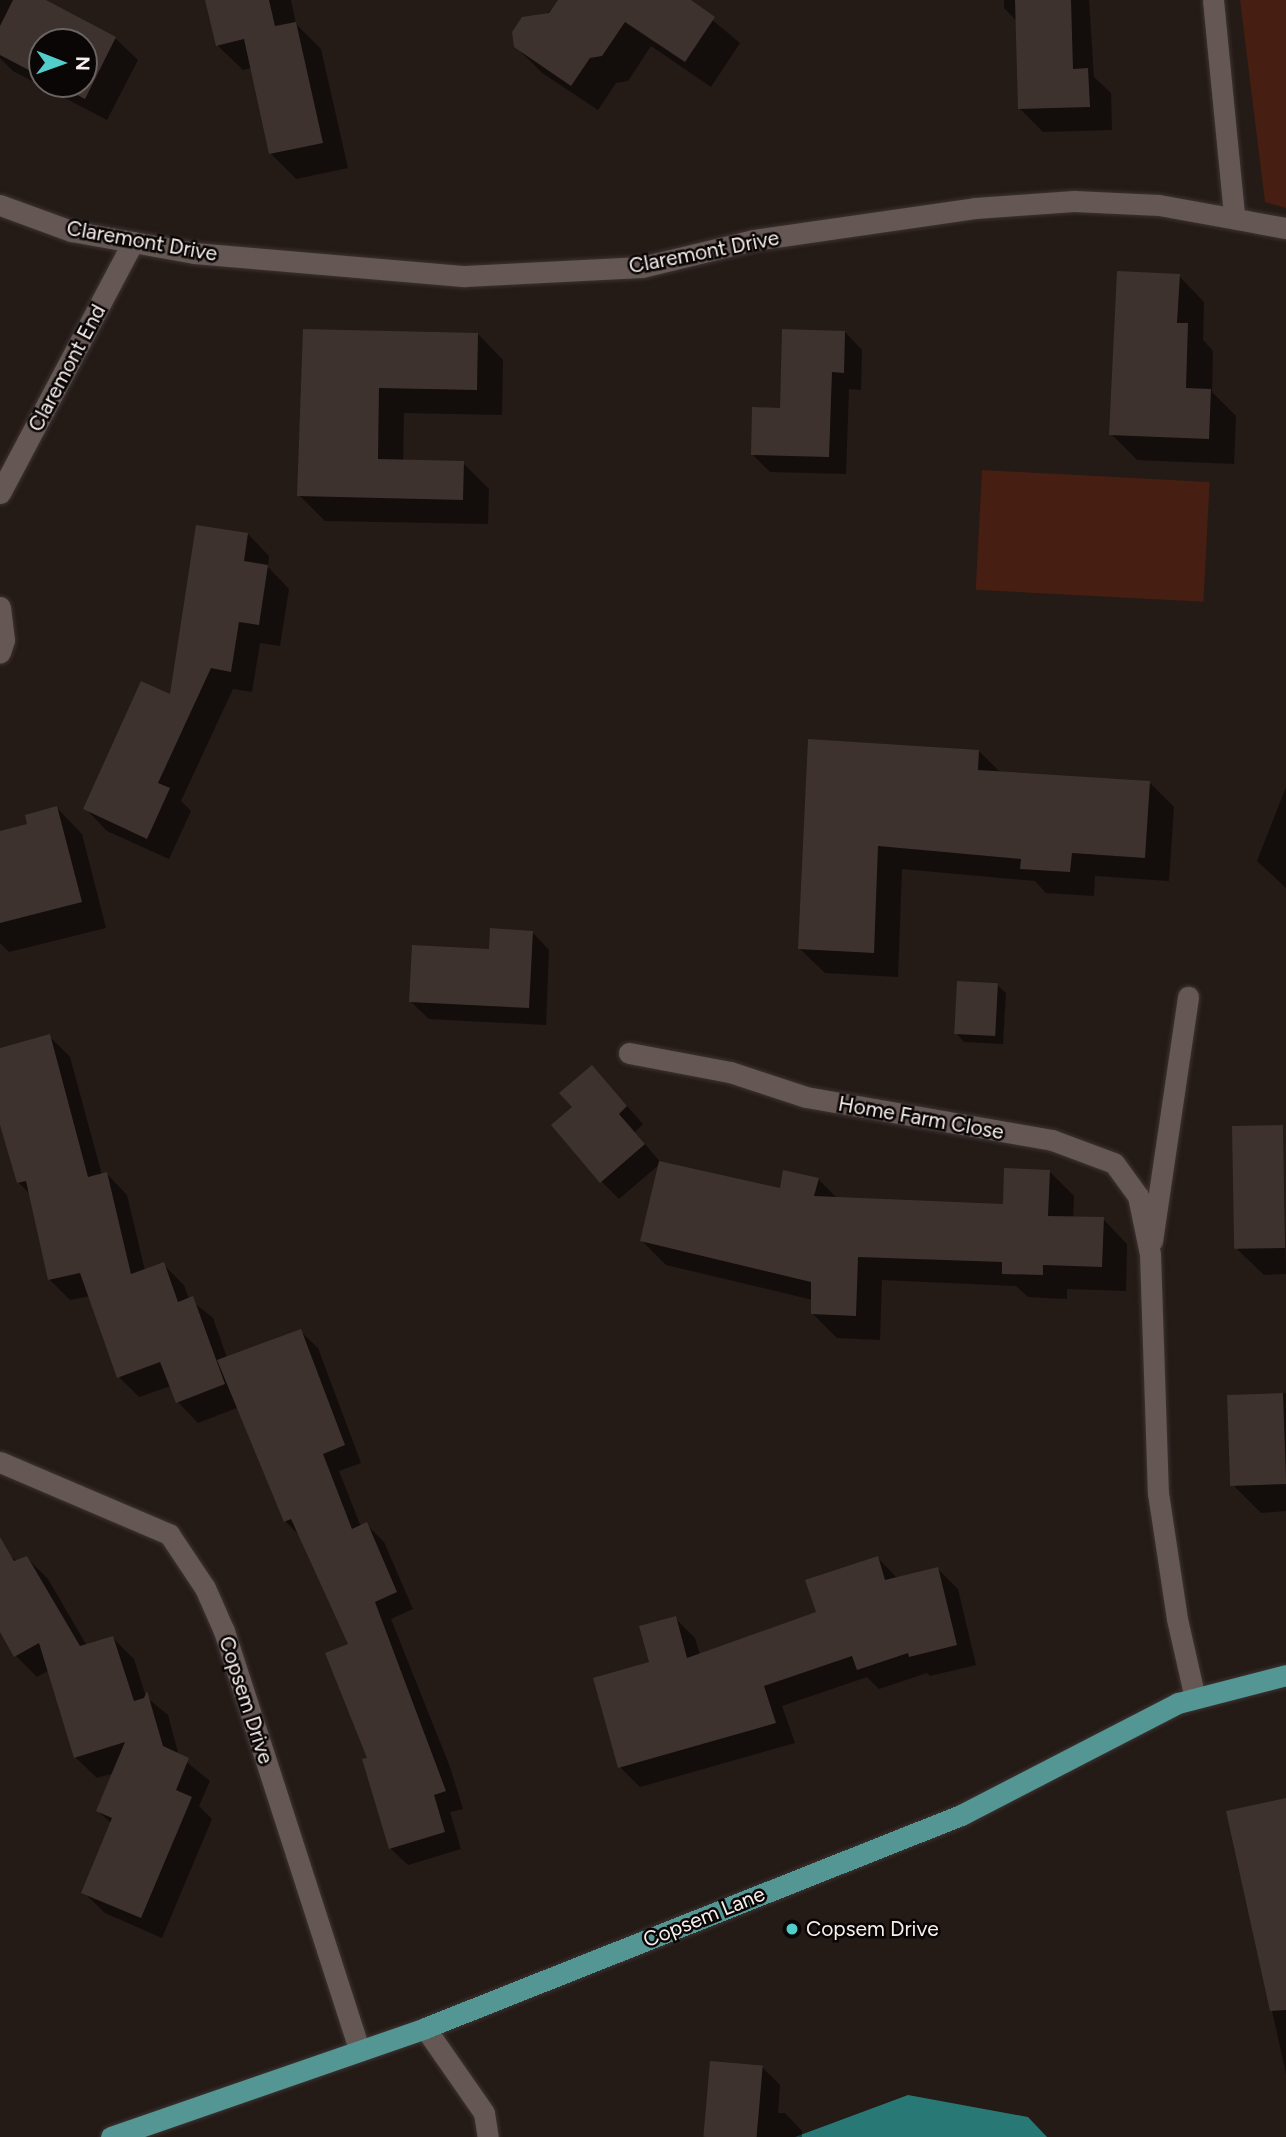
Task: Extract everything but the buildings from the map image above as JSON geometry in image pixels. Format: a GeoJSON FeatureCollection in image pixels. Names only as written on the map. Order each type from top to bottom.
{"type":"FeatureCollection","features":[{"type":"Feature","properties":{"kind":"main road","name":"Copsem Lane"},"geometry":{"type":"LineString","coordinates":[[111,2137],[425,2028],[961,1815],[1178,1703],[1286,1675]]}},
{"type":"Feature","properties":{"kind":"street"},"geometry":{"type":"LineString","coordinates":[[1213,0],[1234,216]]}},
{"type":"Feature","properties":{"kind":"street","name":"Claremont Drive"},"geometry":{"type":"LineString","coordinates":[[0,205],[71,231],[194,253],[465,276],[642,267],[754,240],[975,208],[1074,201],[1159,205],[1234,216],[1286,228]]}},
{"type":"Feature","properties":{"kind":"street","name":"Claremont End"},"geometry":{"type":"LineString","coordinates":[[0,493],[133,242]]}},
{"type":"Feature","properties":{"kind":"street"},"geometry":{"type":"LineString","coordinates":[[0,607],[4,640],[0,652]]}},
{"type":"Feature","properties":{"kind":"street","name":"Home Farm Close"},"geometry":{"type":"LineString","coordinates":[[1150,1254],[1188,997]]}},
{"type":"Feature","properties":{"kind":"street","name":"Home Farm Close"},"geometry":{"type":"LineString","coordinates":[[629,1053],[730,1072],[806,1097],[1052,1140],[1114,1163],[1138,1196],[1150,1254],[1158,1493],[1177,1619],[1195,1698]]}},
{"type":"Feature","properties":{"kind":"street","name":"Copsem Drive"},"geometry":{"type":"LineString","coordinates":[[0,1462],[169,1534],[205,1588],[224,1632],[360,2050]]}},
{"type":"Feature","properties":{"kind":"street"},"geometry":{"type":"LineString","coordinates":[[425,2028],[484,2113],[488,2137]]}},
{"type":"Feature","properties":{"kind":"shaded area"},"geometry":{"type":"Polygon","coordinates":[[[1240,0],[1286,0],[1286,208],[1265,202],[1240,0]]]}},
{"type":"Feature","properties":{"kind":"shaded area"},"geometry":{"type":"Polygon","coordinates":[[[982,470],[1210,482],[1203,602],[976,590],[982,470]]]}},
{"type":"Feature","properties":{"kind":"water"},"geometry":{"type":"Polygon","coordinates":[[[908,2095],[1028,2117],[1047,2137],[795,2137],[908,2095]]]}},
{"type":"Feature","properties":{"kind":"place","name":"Copsem Drive"},"geometry":{"type":"Point","coordinates":[792,1929]}}]}
